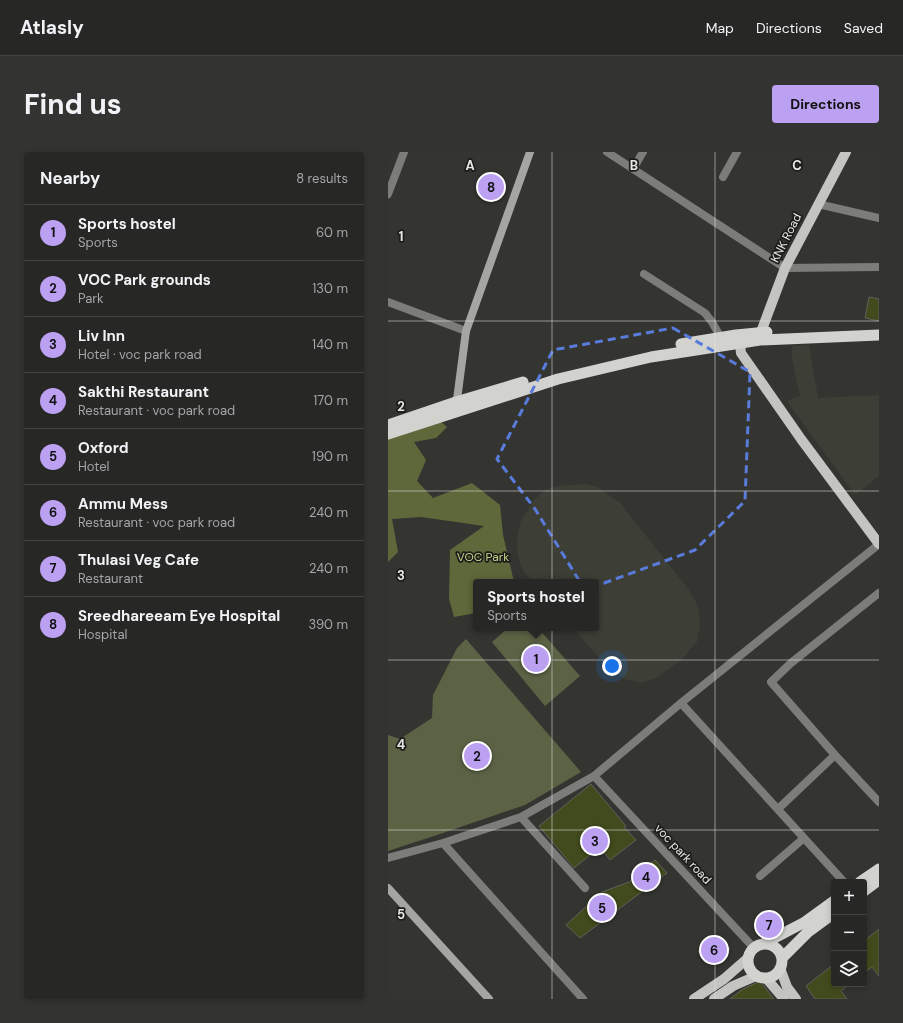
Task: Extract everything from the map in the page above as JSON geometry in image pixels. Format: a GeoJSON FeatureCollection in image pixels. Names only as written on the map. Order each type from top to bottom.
{"type":"FeatureCollection","features":[{"type":"Feature","properties":{"kind":"highway"},"geometry":{"type":"LineString","coordinates":[[388,434],[456,407],[557,372],[646,350],[721,338],[879,327]]}},
{"type":"Feature","properties":{"kind":"highway"},"geometry":{"type":"LineString","coordinates":[[388,425],[558,378],[650,357],[740,344],[760,336],[879,335]]}},
{"type":"Feature","properties":{"kind":"highway"},"geometry":{"type":"LineString","coordinates":[[864,879],[879,868]]}},
{"type":"Feature","properties":{"kind":"highway"},"geometry":{"type":"LineString","coordinates":[[867,889],[879,880]]}},
{"type":"Feature","properties":{"kind":"highway"},"geometry":{"type":"LineString","coordinates":[[831,903],[805,922],[759,946],[748,958],[750,970],[761,977],[774,975],[781,963],[808,932],[831,915]]}},
{"type":"Feature","properties":{"kind":"highway"},"geometry":{"type":"LineString","coordinates":[[759,946],[773,946],[780,953],[781,963]]}},
{"type":"Feature","properties":{"kind":"main road"},"geometry":{"type":"LineString","coordinates":[[456,407],[466,331],[530,152]]}},
{"type":"Feature","properties":{"kind":"main road","name":"KNK Road"},"geometry":{"type":"LineString","coordinates":[[760,336],[785,268],[846,152]]}},
{"type":"Feature","properties":{"kind":"main road"},"geometry":{"type":"LineString","coordinates":[[740,344],[741,353],[879,544]]}},
{"type":"Feature","properties":{"kind":"main road"},"geometry":{"type":"LineString","coordinates":[[388,888],[489,999]]}},
{"type":"Feature","properties":{"kind":"main road"},"geometry":{"type":"LineString","coordinates":[[694,999],[724,979],[748,958]]}},
{"type":"Feature","properties":{"kind":"main road"},"geometry":{"type":"LineString","coordinates":[[781,963],[787,987],[796,999]]}},
{"type":"Feature","properties":{"kind":"main road"},"geometry":{"type":"LineString","coordinates":[[714,999],[733,986],[761,977],[784,999]]}},
{"type":"Feature","properties":{"kind":"street"},"geometry":{"type":"LineString","coordinates":[[388,194],[404,152]]}},
{"type":"Feature","properties":{"kind":"street"},"geometry":{"type":"LineString","coordinates":[[606,152],[785,268],[879,267]]}},
{"type":"Feature","properties":{"kind":"street"},"geometry":{"type":"LineString","coordinates":[[633,169],[643,152]]}},
{"type":"Feature","properties":{"kind":"street"},"geometry":{"type":"LineString","coordinates":[[723,177],[737,152]]}},
{"type":"Feature","properties":{"kind":"street"},"geometry":{"type":"LineString","coordinates":[[818,204],[879,218]]}},
{"type":"Feature","properties":{"kind":"street"},"geometry":{"type":"LineString","coordinates":[[644,274],[705,313],[721,338]]}},
{"type":"Feature","properties":{"kind":"street"},"geometry":{"type":"LineString","coordinates":[[388,302],[466,331]]}},
{"type":"Feature","properties":{"kind":"street"},"geometry":{"type":"LineString","coordinates":[[388,858],[443,843],[521,817],[594,776],[681,703],[879,544]]}},
{"type":"Feature","properties":{"kind":"street"},"geometry":{"type":"LineString","coordinates":[[879,593],[792,663],[771,682],[835,755],[879,802]]}},
{"type":"Feature","properties":{"kind":"street"},"geometry":{"type":"LineString","coordinates":[[681,703],[841,879]]}},
{"type":"Feature","properties":{"kind":"street"},"geometry":{"type":"LineString","coordinates":[[778,809],[835,755]]}},
{"type":"Feature","properties":{"kind":"street","name":"voc park road"},"geometry":{"type":"LineString","coordinates":[[594,776],[759,946]]}},
{"type":"Feature","properties":{"kind":"street"},"geometry":{"type":"LineString","coordinates":[[521,817],[585,888]]}},
{"type":"Feature","properties":{"kind":"street"},"geometry":{"type":"LineString","coordinates":[[760,876],[804,838]]}},
{"type":"Feature","properties":{"kind":"street"},"geometry":{"type":"LineString","coordinates":[[443,843],[583,999]]}},
{"type":"Feature","properties":{"kind":"highlighted area"},"geometry":{"type":"Polygon","coordinates":[[[673,328],[750,372],[745,501],[695,550],[585,590],[535,509],[497,459],[553,350],[673,328]]]}},
{"type":"Feature","properties":{"kind":"shaded area"},"geometry":{"type":"Polygon","coordinates":[[[809,345],[818,398],[879,395],[879,476],[855,495],[787,401],[800,396],[792,359],[792,346],[809,345]]]}},
{"type":"Feature","properties":{"kind":"shaded area"},"geometry":{"type":"Polygon","coordinates":[[[585,484],[598,487],[620,503],[689,590],[696,602],[699,612],[700,626],[697,642],[680,661],[656,678],[641,683],[625,679],[609,669],[576,631],[599,631],[599,579],[530,579],[524,572],[517,551],[520,523],[534,500],[545,490],[557,486],[585,484]]]}},
{"type":"Feature","properties":{"kind":"green space","name":"VOC Park"},"geometry":{"type":"Polygon","coordinates":[[[440,421],[447,427],[436,438],[414,442],[426,460],[417,481],[433,498],[472,483],[500,505],[503,535],[513,579],[473,579],[473,614],[454,617],[449,599],[450,550],[484,526],[421,517],[392,519],[398,552],[388,562],[388,439],[440,421]]]}},
{"type":"Feature","properties":{"kind":"green space"},"geometry":{"type":"Polygon","coordinates":[[[505,631],[541,631],[580,676],[545,706],[492,642],[505,631]]]}},
{"type":"Feature","properties":{"kind":"green space"},"geometry":{"type":"Polygon","coordinates":[[[466,639],[581,772],[525,805],[388,851],[388,735],[400,739],[432,718],[433,695],[457,648],[466,639]]]}},
{"type":"Feature","properties":{"kind":"building"},"geometry":{"type":"Polygon","coordinates":[[[484,174],[501,180],[496,193],[479,186],[484,174]]]}},
{"type":"Feature","properties":{"kind":"building"},"geometry":{"type":"Polygon","coordinates":[[[869,297],[879,299],[879,321],[865,318],[869,297]]]}},
{"type":"Feature","properties":{"kind":"building"},"geometry":{"type":"Polygon","coordinates":[[[591,784],[626,826],[624,827],[636,840],[610,860],[600,847],[574,868],[539,826],[591,784]]]}},
{"type":"Feature","properties":{"kind":"building"},"geometry":{"type":"Polygon","coordinates":[[[655,860],[667,873],[580,938],[566,925],[602,892],[629,882],[655,860]]]}},
{"type":"Feature","properties":{"kind":"building"},"geometry":{"type":"Polygon","coordinates":[[[879,929],[879,976],[872,967],[867,971],[867,939],[879,929]]]}},
{"type":"Feature","properties":{"kind":"building"},"geometry":{"type":"Polygon","coordinates":[[[716,935],[730,949],[711,965],[698,951],[716,935]]]}},
{"type":"Feature","properties":{"kind":"building"},"geometry":{"type":"Polygon","coordinates":[[[831,966],[831,987],[846,987],[841,991],[847,999],[815,999],[806,986],[831,966]]]}},
{"type":"Feature","properties":{"kind":"building"},"geometry":{"type":"Polygon","coordinates":[[[760,981],[774,999],[730,999],[743,989],[760,981]]]}},
{"type":"Feature","properties":{"kind":"place","name":"Sreedhareeam Eye Hospital"},"geometry":{"type":"Point","coordinates":[491,187]}},
{"type":"Feature","properties":{"kind":"place","name":"Sports hostel"},"geometry":{"type":"Point","coordinates":[536,659]}},
{"type":"Feature","properties":{"kind":"place","name":"VOC Park grounds"},"geometry":{"type":"Point","coordinates":[477,756]}},
{"type":"Feature","properties":{"kind":"place","name":"Liv Inn"},"geometry":{"type":"Point","coordinates":[595,841]}},
{"type":"Feature","properties":{"kind":"place","name":"Sakthi Restaurant"},"geometry":{"type":"Point","coordinates":[646,877]}},
{"type":"Feature","properties":{"kind":"place","name":"Oxford"},"geometry":{"type":"Point","coordinates":[602,908]}},
{"type":"Feature","properties":{"kind":"place","name":"Thulasi Veg Cafe"},"geometry":{"type":"Point","coordinates":[769,925]}},
{"type":"Feature","properties":{"kind":"place","name":"Ammu Mess"},"geometry":{"type":"Point","coordinates":[714,950]}}]}
